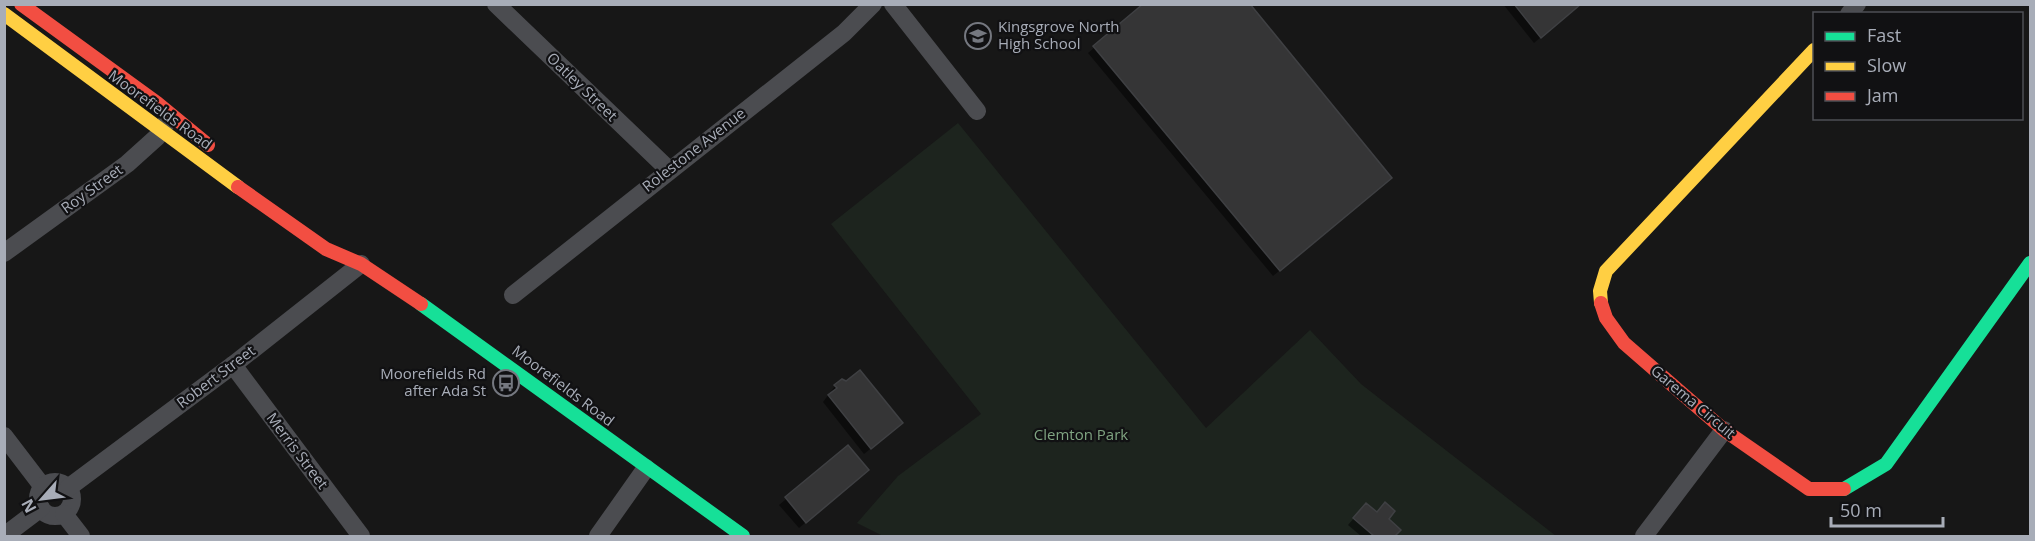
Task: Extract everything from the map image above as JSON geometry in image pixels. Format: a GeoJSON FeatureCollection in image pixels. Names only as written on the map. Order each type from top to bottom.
{"type":"FeatureCollection","features":[{"type":"Feature","properties":{"kind":"main road","name":"Moorefields Road"},"geometry":{"type":"LineString","coordinates":[[21,4],[157,103],[166,124],[219,153]]}},
{"type":"Feature","properties":{"kind":"main road","name":"Moorefields Road"},"geometry":{"type":"LineString","coordinates":[[4,14],[166,124],[326,249],[361,264],[483,347],[743,537]]}},
{"type":"Feature","properties":{"kind":"main road","name":"Garema Circuit"},"geometry":{"type":"LineString","coordinates":[[1813,52],[1606,271],[1600,281],[1600,303],[1611,330],[1724,430],[1809,489],[1842,490],[1886,464],[2031,263]]}},
{"type":"Feature","properties":{"kind":"main road","name":"Moorefields Road"},"geometry":{"type":"LineString","coordinates":[[338,237],[361,264]]}},
{"type":"Feature","properties":{"kind":"street","name":"Oatley Street"},"geometry":{"type":"LineString","coordinates":[[496,4],[668,169]]}},
{"type":"Feature","properties":{"kind":"street","name":"Rolestone Avenue"},"geometry":{"type":"LineString","coordinates":[[513,295],[668,169],[844,33],[873,4]]}},
{"type":"Feature","properties":{"kind":"street"},"geometry":{"type":"LineString","coordinates":[[892,4],[977,111]]}},
{"type":"Feature","properties":{"kind":"street","name":"Roy Street"},"geometry":{"type":"LineString","coordinates":[[4,253],[127,164],[166,124]]}},
{"type":"Feature","properties":{"kind":"street","name":"Robert Street"},"geometry":{"type":"LineString","coordinates":[[68,488],[233,365],[361,264]]}},
{"type":"Feature","properties":{"kind":"street","name":"Merris Street"},"geometry":{"type":"LineString","coordinates":[[233,365],[361,537]]}},
{"type":"Feature","properties":{"kind":"street"},"geometry":{"type":"LineString","coordinates":[[1644,537],[1724,430]]}},
{"type":"Feature","properties":{"kind":"street"},"geometry":{"type":"LineString","coordinates":[[4,436],[43,487]]}},
{"type":"Feature","properties":{"kind":"street"},"geometry":{"type":"LineString","coordinates":[[597,537],[646,468]]}},
{"type":"Feature","properties":{"kind":"street"},"geometry":{"type":"LineString","coordinates":[[59,482],[68,488],[72,499],[64,514],[54,516],[41,508],[38,497],[43,487],[59,482]]}},
{"type":"Feature","properties":{"kind":"street"},"geometry":{"type":"LineString","coordinates":[[4,536],[41,508]]}},
{"type":"Feature","properties":{"kind":"street"},"geometry":{"type":"LineString","coordinates":[[64,514],[81,537]]}},
{"type":"Feature","properties":{"kind":"green space","name":"Clemton Park"},"geometry":{"type":"Polygon","coordinates":[[[958,123],[1206,428],[1310,330],[1361,384],[1556,536],[883,536],[857,523],[898,476],[981,414],[831,224],[958,123]]]}},
{"type":"Feature","properties":{"kind":"building"},"geometry":{"type":"Polygon","coordinates":[[[1143,4],[1250,4],[1392,178],[1280,271],[1093,46],[1143,4]]]}},
{"type":"Feature","properties":{"kind":"building"},"geometry":{"type":"Polygon","coordinates":[[[1514,4],[1581,4],[1541,38],[1514,4]]]}},
{"type":"Feature","properties":{"kind":"building"},"geometry":{"type":"Polygon","coordinates":[[[860,370],[903,423],[871,449],[828,395],[837,388],[834,385],[842,379],[846,381],[860,370]]]}},
{"type":"Feature","properties":{"kind":"building"},"geometry":{"type":"Polygon","coordinates":[[[848,445],[869,470],[806,523],[785,497],[848,445]]]}},
{"type":"Feature","properties":{"kind":"building"},"geometry":{"type":"Polygon","coordinates":[[[1385,502],[1395,511],[1389,519],[1401,530],[1395,536],[1374,536],[1353,518],[1366,503],[1377,512],[1385,502]]]}},
{"type":"Feature","properties":{"kind":"traffic: fast"},"geometry":{"type":"LineString","coordinates":[[1844,489],[1886,464],[2030,263]]}},
{"type":"Feature","properties":{"kind":"traffic: fast"},"geometry":{"type":"LineString","coordinates":[[421,304],[743,536]]}},
{"type":"Feature","properties":{"kind":"traffic: slow"},"geometry":{"type":"LineString","coordinates":[[4,14],[238,187]]}},
{"type":"Feature","properties":{"kind":"traffic: slow"},"geometry":{"type":"LineString","coordinates":[[1601,303],[1600,291],[1606,271],[1813,51]]}},
{"type":"Feature","properties":{"kind":"traffic: jam"},"geometry":{"type":"LineString","coordinates":[[21,4],[157,103],[208,145]]}},
{"type":"Feature","properties":{"kind":"traffic: jam"},"geometry":{"type":"LineString","coordinates":[[238,187],[326,249],[361,264],[421,304]]}},
{"type":"Feature","properties":{"kind":"traffic: jam"},"geometry":{"type":"LineString","coordinates":[[1601,303],[1606,318],[1624,343],[1724,430],[1809,489],[1844,489]]}},
{"type":"Feature","properties":{"kind":"place","name":"Kingsgrove North High School"},"geometry":{"type":"Point","coordinates":[978,36]}},
{"type":"Feature","properties":{"kind":"place","name":"Moorefields Rd after Ada St"},"geometry":{"type":"Point","coordinates":[506,383]}}]}
